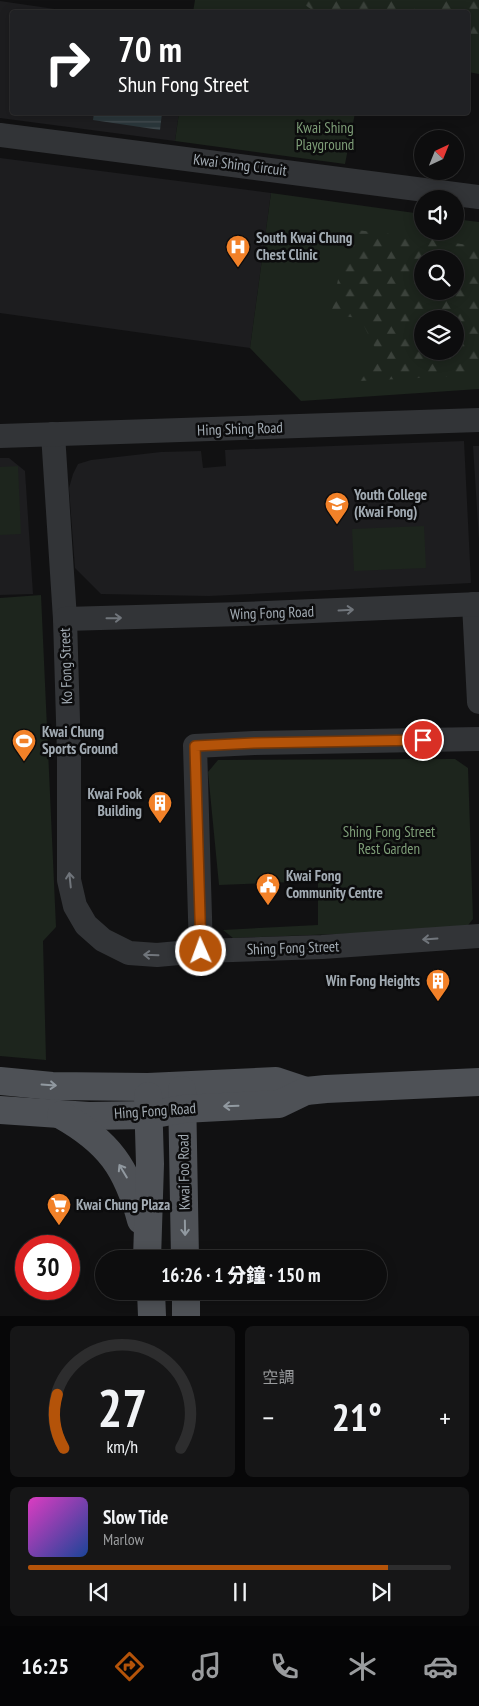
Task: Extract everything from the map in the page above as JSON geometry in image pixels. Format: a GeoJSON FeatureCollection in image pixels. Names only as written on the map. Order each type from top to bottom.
{"type":"FeatureCollection","features":[{"type":"Feature","properties":{"kind":"main road","name":"Hing Fong Road"},"geometry":{"type":"LineString","coordinates":[[0,1081],[52,1086],[148,1087],[183,1097]]}},
{"type":"Feature","properties":{"kind":"main road","name":"Hing Fong Road"},"geometry":{"type":"LineString","coordinates":[[1,1110],[89,1116],[149,1115],[183,1097],[276,1081],[306,1091],[479,1082]]}},
{"type":"Feature","properties":{"kind":"main road"},"geometry":{"type":"LineString","coordinates":[[147,1250],[150,1164],[148,1087]]}},
{"type":"Feature","properties":{"kind":"main road","name":"Kwai Foo Road"},"geometry":{"type":"LineString","coordinates":[[183,1097],[186,1250]]}},
{"type":"Feature","properties":{"kind":"main road"},"geometry":{"type":"LineString","coordinates":[[59,1114],[92,1134],[118,1163],[133,1191],[143,1227],[146,1250]]}},
{"type":"Feature","properties":{"kind":"main road"},"geometry":{"type":"LineString","coordinates":[[151,1300],[152,1316]]}},
{"type":"Feature","properties":{"kind":"main road"},"geometry":{"type":"LineString","coordinates":[[186,1300],[186,1316]]}},
{"type":"Feature","properties":{"kind":"street","name":"Kwai Shing Circuit"},"geometry":{"type":"LineString","coordinates":[[0,135],[479,197]]}},
{"type":"Feature","properties":{"kind":"street","name":"Hing Shing Road"},"geometry":{"type":"LineString","coordinates":[[0,436],[479,420]]}},
{"type":"Feature","properties":{"kind":"street","name":"Ko Fong Street"},"geometry":{"type":"LineString","coordinates":[[53,434],[65,619],[69,754],[69,880],[75,906],[86,925]]}},
{"type":"Feature","properties":{"kind":"street","name":"Wing Fong Road"},"geometry":{"type":"LineString","coordinates":[[65,619],[236,615],[476,604]]}},
{"type":"Feature","properties":{"kind":"street"},"geometry":{"type":"LineString","coordinates":[[476,604],[479,702]]}},
{"type":"Feature","properties":{"kind":"street"},"geometry":{"type":"LineString","coordinates":[[201,951],[195,746],[254,743],[479,739]]}},
{"type":"Feature","properties":{"kind":"street","name":"Shing Fong Street"},"geometry":{"type":"LineString","coordinates":[[86,925],[103,940],[129,954],[157,955],[201,951],[322,947],[479,936]]}},
{"type":"Feature","properties":{"kind":"shaded area"},"geometry":{"type":"Polygon","coordinates":[[[0,1],[61,10],[10,10],[10,115],[179,115],[175,141],[0,118],[0,1]]]}},
{"type":"Feature","properties":{"kind":"shaded area"},"geometry":{"type":"Polygon","coordinates":[[[94,115],[162,115],[160,130],[93,120],[94,115]]]}},
{"type":"Feature","properties":{"kind":"shaded area"},"geometry":{"type":"Polygon","coordinates":[[[0,158],[271,193],[250,348],[0,313],[0,158]]]}},
{"type":"Feature","properties":{"kind":"shaded area","name":"Youth College (Kwai Fong)"},"geometry":{"type":"Polygon","coordinates":[[[464,441],[471,583],[209,596],[101,594],[75,568],[69,488],[78,464],[91,460],[161,452],[201,451],[203,468],[226,466],[225,450],[464,441]]]}},
{"type":"Feature","properties":{"kind":"shaded area"},"geometry":{"type":"Polygon","coordinates":[[[473,446],[479,446],[479,540],[473,446]]]}},
{"type":"Feature","properties":{"kind":"shaded area"},"geometry":{"type":"Polygon","coordinates":[[[0,458],[9,458],[25,471],[33,594],[0,595],[0,458]]]}},
{"type":"Feature","properties":{"kind":"green space"},"geometry":{"type":"Polygon","coordinates":[[[195,0],[479,0],[479,74],[470,72],[470,10],[193,10],[195,0]]]}},
{"type":"Feature","properties":{"kind":"green space"},"geometry":{"type":"Polygon","coordinates":[[[298,0],[405,0],[416,10],[312,10],[298,0]]]}},
{"type":"Feature","properties":{"kind":"green space"},"geometry":{"type":"Polygon","coordinates":[[[441,0],[479,0],[479,46],[470,46],[470,10],[429,10],[441,0]]]}},
{"type":"Feature","properties":{"kind":"green space","name":"Kwai Shing Playground"},"geometry":{"type":"Polygon","coordinates":[[[179,115],[355,115],[345,164],[175,141],[179,115]]]}},
{"type":"Feature","properties":{"kind":"green space"},"geometry":{"type":"Polygon","coordinates":[[[271,193],[414,213],[414,240],[464,240],[464,220],[479,222],[479,389],[301,401],[250,348],[271,193]]]}},
{"type":"Feature","properties":{"kind":"green space"},"geometry":{"type":"Polygon","coordinates":[[[348,229],[414,237],[414,240],[437,240],[479,247],[479,375],[358,381],[380,358],[360,318],[331,315],[348,229]]]}},
{"type":"Feature","properties":{"kind":"green space"},"geometry":{"type":"Polygon","coordinates":[[[18,466],[21,534],[0,535],[0,467],[18,466]]]}},
{"type":"Feature","properties":{"kind":"green space"},"geometry":{"type":"Polygon","coordinates":[[[424,526],[426,568],[354,571],[352,529],[424,526]]]}},
{"type":"Feature","properties":{"kind":"green space","name":"Kwai Chung Sports Ground"},"geometry":{"type":"Polygon","coordinates":[[[41,595],[56,927],[43,941],[46,1060],[0,1056],[0,598],[41,595]]]}},
{"type":"Feature","properties":{"kind":"green space","name":"Shing Fong Street Rest Garden"},"geometry":{"type":"Polygon","coordinates":[[[455,759],[468,768],[473,919],[465,929],[233,938],[223,930],[318,925],[318,881],[219,885],[208,772],[218,760],[455,759]]]}},
{"type":"Feature","properties":{"kind":"place","name":"South Kwai Chung Chest Clinic"},"geometry":{"type":"Point","coordinates":[238,268]}},
{"type":"Feature","properties":{"kind":"place","name":"Youth College (Kwai Fong)"},"geometry":{"type":"Point","coordinates":[337,525]}},
{"type":"Feature","properties":{"kind":"place","name":"Kwai Chung Sports Ground"},"geometry":{"type":"Point","coordinates":[24,762]}},
{"type":"Feature","properties":{"kind":"place","name":"Kwai Fook Building"},"geometry":{"type":"Point","coordinates":[160,824]}},
{"type":"Feature","properties":{"kind":"place","name":"Kwai Fong Community Centre"},"geometry":{"type":"Point","coordinates":[268,906]}},
{"type":"Feature","properties":{"kind":"place","name":"Win Fong Heights"},"geometry":{"type":"Point","coordinates":[438,1002]}},
{"type":"Feature","properties":{"kind":"place","name":"Kwai Chung Plaza"},"geometry":{"type":"Point","coordinates":[59,1226]}},
{"type":"Feature","properties":{"kind":"route"},"geometry":{"type":"LineString","coordinates":[[201,951],[195,746],[423,740]]}}]}
